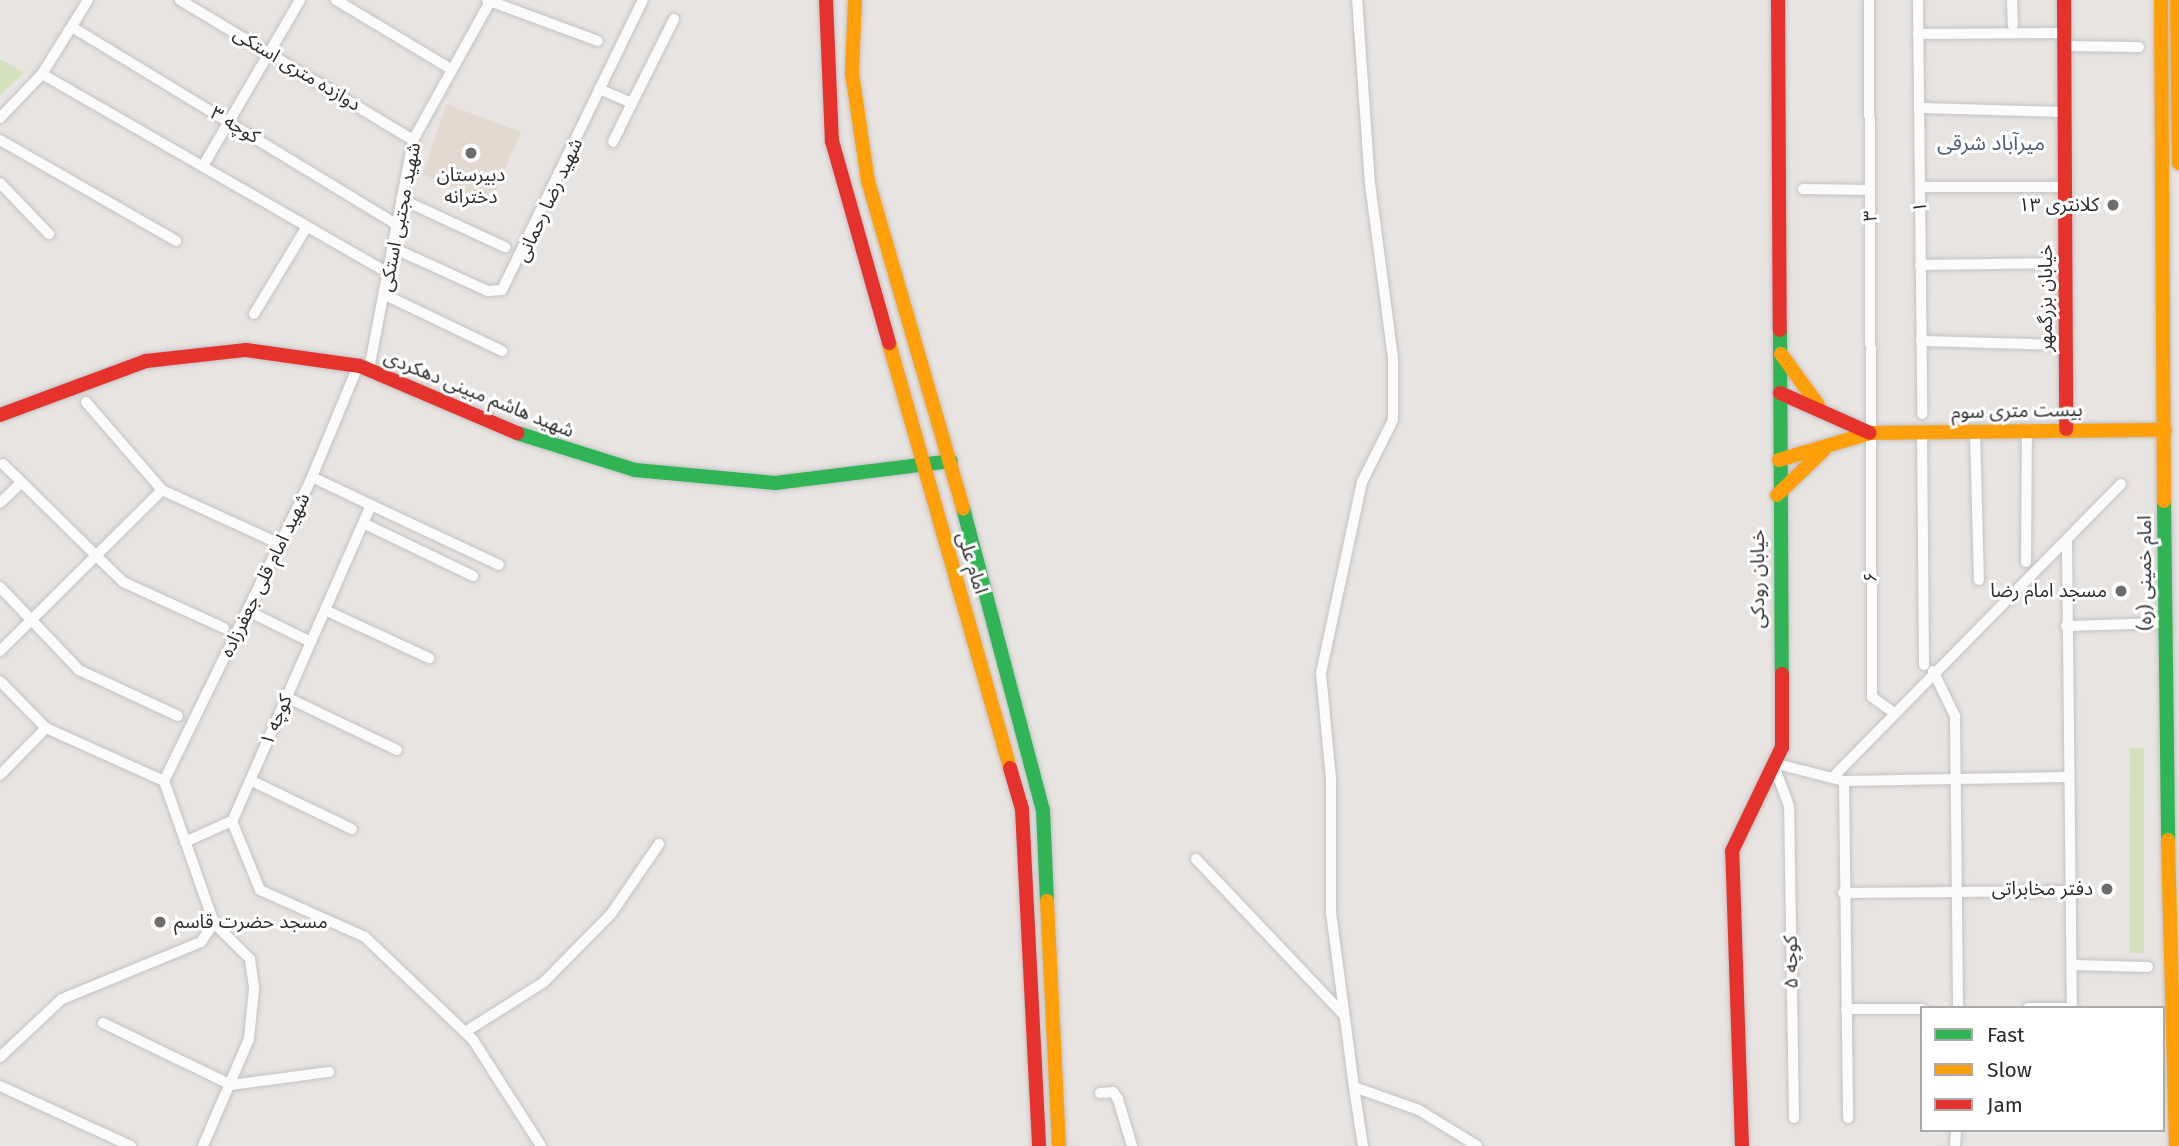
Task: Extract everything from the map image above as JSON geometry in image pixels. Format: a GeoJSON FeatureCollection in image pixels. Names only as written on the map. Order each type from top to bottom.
{"type":"FeatureCollection","features":[{"type":"Feature","properties":{"kind":"main road","name":"امام علی"},"geometry":{"type":"LineString","coordinates":[[827,0],[832,141],[849,216],[923,449],[921,463],[1022,809],[1039,1146]]}},
{"type":"Feature","properties":{"kind":"main road","name":"امام علی"},"geometry":{"type":"LineString","coordinates":[[855,0],[857,129],[951,461],[1042,806],[1059,1146]]}},
{"type":"Feature","properties":{"kind":"main road","name":"خیابان رودکی"},"geometry":{"type":"LineString","coordinates":[[1742,1146],[1732,851],[1782,747],[1777,495],[1780,393],[1778,0]]}},
{"type":"Feature","properties":{"kind":"main road","name":"خیابان بزرگمهر"},"geometry":{"type":"LineString","coordinates":[[2064,0],[2066,429]]}},
{"type":"Feature","properties":{"kind":"main road","name":"امام خمینی (ره)"},"geometry":{"type":"LineString","coordinates":[[2161,0],[2164,624],[2176,970],[2176,1022],[2168,1065],[2177,1127],[2176,1146]]}},
{"type":"Feature","properties":{"kind":"main road"},"geometry":{"type":"LineString","coordinates":[[2177,0],[2179,163]]}},
{"type":"Feature","properties":{"kind":"main road","name":"شهید هاشم مبینی دهکردی"},"geometry":{"type":"LineString","coordinates":[[0,415],[146,360],[195,352],[246,350],[364,367],[555,449],[635,470],[775,482],[951,461]]}},
{"type":"Feature","properties":{"kind":"main road"},"geometry":{"type":"LineString","coordinates":[[1780,353],[1823,411]]}},
{"type":"Feature","properties":{"kind":"main road","name":"بیست متری سوم"},"geometry":{"type":"LineString","coordinates":[[1780,393],[1870,433]]}},
{"type":"Feature","properties":{"kind":"main road","name":"بیست متری سوم"},"geometry":{"type":"LineString","coordinates":[[1779,460],[1824,450],[1870,433],[2165,430]]}},
{"type":"Feature","properties":{"kind":"main road"},"geometry":{"type":"LineString","coordinates":[[1777,495],[1824,450]]}},
{"type":"Feature","properties":{"kind":"main road"},"geometry":{"type":"LineString","coordinates":[[1022,809],[1042,806]]}},
{"type":"Feature","properties":{"kind":"street"},"geometry":{"type":"LineString","coordinates":[[0,118],[42,74],[88,0]]}},
{"type":"Feature","properties":{"kind":"street","name":"دوازده متری استکی"},"geometry":{"type":"LineString","coordinates":[[180,0],[413,139]]}},
{"type":"Feature","properties":{"kind":"street"},"geometry":{"type":"LineString","coordinates":[[203,166],[300,0]]}},
{"type":"Feature","properties":{"kind":"street"},"geometry":{"type":"LineString","coordinates":[[336,0],[449,68]]}},
{"type":"Feature","properties":{"kind":"street","name":"شهید رضا رحمانی"},"geometry":{"type":"LineString","coordinates":[[393,248],[488,290],[502,290],[643,0]]}},
{"type":"Feature","properties":{"kind":"street"},"geometry":{"type":"LineString","coordinates":[[1357,0],[1370,184],[1393,358],[1393,420],[1362,482],[1321,673],[1331,779],[1331,912],[1363,1146]]}},
{"type":"Feature","properties":{"kind":"street","name":"۳"},"geometry":{"type":"LineString","coordinates":[[1869,0],[1870,433]]}},
{"type":"Feature","properties":{"kind":"street","name":"۱"},"geometry":{"type":"LineString","coordinates":[[1918,0],[1922,414]]}},
{"type":"Feature","properties":{"kind":"street"},"geometry":{"type":"LineString","coordinates":[[2012,0],[2013,25]]}},
{"type":"Feature","properties":{"kind":"street"},"geometry":{"type":"LineString","coordinates":[[489,1],[535,13],[598,41]]}},
{"type":"Feature","properties":{"kind":"street","name":"شهید مجتبی استکی"},"geometry":{"type":"LineString","coordinates":[[364,367],[385,295],[413,139],[449,68],[489,1]]}},
{"type":"Feature","properties":{"kind":"street"},"geometry":{"type":"LineString","coordinates":[[612,142],[674,19]]}},
{"type":"Feature","properties":{"kind":"street","name":"کوچه ۳"},"geometry":{"type":"LineString","coordinates":[[72,27],[396,225]]}},
{"type":"Feature","properties":{"kind":"street"},"geometry":{"type":"LineString","coordinates":[[1918,34],[2064,39],[2139,47]]}},
{"type":"Feature","properties":{"kind":"street"},"geometry":{"type":"LineString","coordinates":[[42,74],[388,273]]}},
{"type":"Feature","properties":{"kind":"street"},"geometry":{"type":"LineString","coordinates":[[600,89],[632,103]]}},
{"type":"Feature","properties":{"kind":"street"},"geometry":{"type":"LineString","coordinates":[[1919,108],[2064,112]]}},
{"type":"Feature","properties":{"kind":"street"},"geometry":{"type":"LineString","coordinates":[[0,140],[176,241]]}},
{"type":"Feature","properties":{"kind":"street"},"geometry":{"type":"LineString","coordinates":[[0,183],[49,234]]}},
{"type":"Feature","properties":{"kind":"street"},"geometry":{"type":"LineString","coordinates":[[1920,187],[2065,187]]}},
{"type":"Feature","properties":{"kind":"street"},"geometry":{"type":"LineString","coordinates":[[1803,189],[1870,190]]}},
{"type":"Feature","properties":{"kind":"street"},"geometry":{"type":"LineString","coordinates":[[401,200],[505,247]]}},
{"type":"Feature","properties":{"kind":"street"},"geometry":{"type":"LineString","coordinates":[[254,314],[306,228]]}},
{"type":"Feature","properties":{"kind":"street"},"geometry":{"type":"LineString","coordinates":[[1920,265],[2065,263]]}},
{"type":"Feature","properties":{"kind":"street"},"geometry":{"type":"LineString","coordinates":[[385,295],[502,351]]}},
{"type":"Feature","properties":{"kind":"street"},"geometry":{"type":"LineString","coordinates":[[1921,341],[2065,345]]}},
{"type":"Feature","properties":{"kind":"street","name":"شهید امام قلی جعفرزاده"},"geometry":{"type":"LineString","coordinates":[[164,781],[364,367]]}},
{"type":"Feature","properties":{"kind":"street"},"geometry":{"type":"LineString","coordinates":[[86,402],[162,490],[280,544]]}},
{"type":"Feature","properties":{"kind":"street"},"geometry":{"type":"LineString","coordinates":[[1975,430],[1979,580]]}},
{"type":"Feature","properties":{"kind":"street"},"geometry":{"type":"LineString","coordinates":[[2026,562],[2027,430]]}},
{"type":"Feature","properties":{"kind":"street"},"geometry":{"type":"LineString","coordinates":[[1922,431],[1924,665]]}},
{"type":"Feature","properties":{"kind":"street","name":"۶"},"geometry":{"type":"LineString","coordinates":[[1870,433],[1872,697],[1891,711]]}},
{"type":"Feature","properties":{"kind":"street"},"geometry":{"type":"LineString","coordinates":[[3,464],[93,558],[123,582],[224,628]]}},
{"type":"Feature","properties":{"kind":"street"},"geometry":{"type":"LineString","coordinates":[[312,477],[499,565]]}},
{"type":"Feature","properties":{"kind":"street"},"geometry":{"type":"LineString","coordinates":[[0,503],[21,483]]}},
{"type":"Feature","properties":{"kind":"street"},"geometry":{"type":"LineString","coordinates":[[1848,1118],[1839,778],[1891,711],[2067,542],[2121,484]]}},
{"type":"Feature","properties":{"kind":"street"},"geometry":{"type":"LineString","coordinates":[[0,651],[162,490]]}},
{"type":"Feature","properties":{"kind":"street","name":"کوچه ۱"},"geometry":{"type":"LineString","coordinates":[[232,821],[285,697],[365,524],[371,505]]}},
{"type":"Feature","properties":{"kind":"street"},"geometry":{"type":"LineString","coordinates":[[365,524],[473,576]]}},
{"type":"Feature","properties":{"kind":"street"},"geometry":{"type":"LineString","coordinates":[[2067,542],[2072,1006]]}},
{"type":"Feature","properties":{"kind":"street"},"geometry":{"type":"LineString","coordinates":[[0,587],[79,670],[178,716]]}},
{"type":"Feature","properties":{"kind":"street"},"geometry":{"type":"LineString","coordinates":[[326,610],[429,658]]}},
{"type":"Feature","properties":{"kind":"street"},"geometry":{"type":"LineString","coordinates":[[248,611],[311,642]]}},
{"type":"Feature","properties":{"kind":"street"},"geometry":{"type":"LineString","coordinates":[[2066,625],[2164,624]]}},
{"type":"Feature","properties":{"kind":"street"},"geometry":{"type":"LineString","coordinates":[[1933,671],[1955,716],[1953,778],[1958,1006]]}},
{"type":"Feature","properties":{"kind":"street"},"geometry":{"type":"LineString","coordinates":[[0,681],[46,729],[164,781],[214,923],[250,959],[254,989],[249,1039],[202,1146]]}},
{"type":"Feature","properties":{"kind":"street"},"geometry":{"type":"LineString","coordinates":[[285,697],[397,750]]}},
{"type":"Feature","properties":{"kind":"street"},"geometry":{"type":"LineString","coordinates":[[2,770],[46,729]]}},
{"type":"Feature","properties":{"kind":"street"},"geometry":{"type":"LineString","coordinates":[[1773,764],[1839,778],[1859,779],[2069,777]]}},
{"type":"Feature","properties":{"kind":"street","name":"کوچه ۵"},"geometry":{"type":"LineString","coordinates":[[1773,764],[1788,806],[1794,1118]]}},
{"type":"Feature","properties":{"kind":"street"},"geometry":{"type":"LineString","coordinates":[[250,780],[352,829]]}},
{"type":"Feature","properties":{"kind":"street"},"geometry":{"type":"LineString","coordinates":[[185,842],[232,821],[260,890],[365,937],[465,1032],[541,1146]]}},
{"type":"Feature","properties":{"kind":"street"},"geometry":{"type":"LineString","coordinates":[[465,1032],[544,982],[611,914],[659,844]]}},
{"type":"Feature","properties":{"kind":"street"},"geometry":{"type":"LineString","coordinates":[[1196,859],[1345,1015]]}},
{"type":"Feature","properties":{"kind":"street"},"geometry":{"type":"LineString","coordinates":[[1843,893],[1955,895],[2070,891]]}},
{"type":"Feature","properties":{"kind":"street"},"geometry":{"type":"LineString","coordinates":[[0,1057],[62,999],[201,942],[214,923]]}},
{"type":"Feature","properties":{"kind":"street"},"geometry":{"type":"LineString","coordinates":[[2072,965],[2148,967]]}},
{"type":"Feature","properties":{"kind":"street"},"geometry":{"type":"LineString","coordinates":[[1846,1009],[1920,1009]]}},
{"type":"Feature","properties":{"kind":"street"},"geometry":{"type":"LineString","coordinates":[[103,1024],[231,1085],[329,1072]]}},
{"type":"Feature","properties":{"kind":"street"},"geometry":{"type":"LineString","coordinates":[[0,1086],[131,1146]]}},
{"type":"Feature","properties":{"kind":"street"},"geometry":{"type":"LineString","coordinates":[[1354,1087],[1419,1110],[1477,1146]]}},
{"type":"Feature","properties":{"kind":"street"},"geometry":{"type":"LineString","coordinates":[[1100,1093],[1113,1092],[1118,1099],[1132,1146]]}},
{"type":"Feature","properties":{"kind":"shaded area","name":"دبیرستان دخترانه"},"geometry":{"type":"Polygon","coordinates":[[[446,104],[521,132],[490,203],[423,174],[446,104]]]}},
{"type":"Feature","properties":{"kind":"green space"},"geometry":{"type":"Polygon","coordinates":[[[0,59],[24,73],[0,95],[0,59]]]}},
{"type":"Feature","properties":{"kind":"green space"},"geometry":{"type":"Polygon","coordinates":[[[2130,748],[2144,748],[2144,953],[2129,953],[2130,748]]]}},
{"type":"Feature","properties":{"kind":"traffic: fast"},"geometry":{"type":"LineString","coordinates":[[1780,330],[1782,674]]}},
{"type":"Feature","properties":{"kind":"traffic: fast"},"geometry":{"type":"LineString","coordinates":[[517,433],[635,470],[775,483],[951,461]]}},
{"type":"Feature","properties":{"kind":"traffic: fast"},"geometry":{"type":"LineString","coordinates":[[2164,501],[2168,840]]}},
{"type":"Feature","properties":{"kind":"traffic: fast"},"geometry":{"type":"LineString","coordinates":[[963,508],[1043,810],[1047,901]]}},
{"type":"Feature","properties":{"kind":"traffic: slow"},"geometry":{"type":"LineString","coordinates":[[855,0],[852,73],[868,181],[963,508]]}},
{"type":"Feature","properties":{"kind":"traffic: slow"},"geometry":{"type":"LineString","coordinates":[[2161,0],[2164,501]]}},
{"type":"Feature","properties":{"kind":"traffic: slow"},"geometry":{"type":"LineString","coordinates":[[2177,0],[2179,163]]}},
{"type":"Feature","properties":{"kind":"traffic: slow"},"geometry":{"type":"LineString","coordinates":[[889,343],[1010,768]]}},
{"type":"Feature","properties":{"kind":"traffic: slow"},"geometry":{"type":"LineString","coordinates":[[1781,354],[1818,405]]}},
{"type":"Feature","properties":{"kind":"traffic: slow"},"geometry":{"type":"LineString","coordinates":[[1779,460],[1870,433],[2165,430]]}},
{"type":"Feature","properties":{"kind":"traffic: slow"},"geometry":{"type":"LineString","coordinates":[[1777,495],[1824,450]]}},
{"type":"Feature","properties":{"kind":"traffic: slow"},"geometry":{"type":"LineString","coordinates":[[2168,840],[2176,1146]]}},
{"type":"Feature","properties":{"kind":"traffic: slow"},"geometry":{"type":"LineString","coordinates":[[1047,901],[1059,1146]]}},
{"type":"Feature","properties":{"kind":"traffic: jam"},"geometry":{"type":"LineString","coordinates":[[826,0],[832,141],[889,343]]}},
{"type":"Feature","properties":{"kind":"traffic: jam"},"geometry":{"type":"LineString","coordinates":[[1778,0],[1780,330]]}},
{"type":"Feature","properties":{"kind":"traffic: jam"},"geometry":{"type":"LineString","coordinates":[[2064,0],[2066,429]]}},
{"type":"Feature","properties":{"kind":"traffic: jam"},"geometry":{"type":"LineString","coordinates":[[0,415],[146,361],[246,350],[360,366],[517,433]]}},
{"type":"Feature","properties":{"kind":"traffic: jam"},"geometry":{"type":"LineString","coordinates":[[1780,393],[1870,433]]}},
{"type":"Feature","properties":{"kind":"traffic: jam"},"geometry":{"type":"LineString","coordinates":[[1742,1146],[1732,851],[1782,747],[1782,674]]}},
{"type":"Feature","properties":{"kind":"traffic: jam"},"geometry":{"type":"LineString","coordinates":[[1010,768],[1022,809],[1039,1146]]}},
{"type":"Feature","properties":{"kind":"place","name":"دبیرستان دخترانه"},"geometry":{"type":"Point","coordinates":[471,153]}},
{"type":"Feature","properties":{"kind":"place","name":"کلانتری ۱۳"},"geometry":{"type":"Point","coordinates":[2113,205]}},
{"type":"Feature","properties":{"kind":"place","name":"مسجد امام رضا"},"geometry":{"type":"Point","coordinates":[2121,591]}},
{"type":"Feature","properties":{"kind":"place","name":"دفتر مخابراتی"},"geometry":{"type":"Point","coordinates":[2107,889]}},
{"type":"Feature","properties":{"kind":"place","name":"مسجد حضرت قاسم"},"geometry":{"type":"Point","coordinates":[160,922]}},
{"type":"Feature","properties":{"kind":"district","name":"میرآباد شرقی"},"geometry":{"type":"Point","coordinates":[1991,143]}}]}
